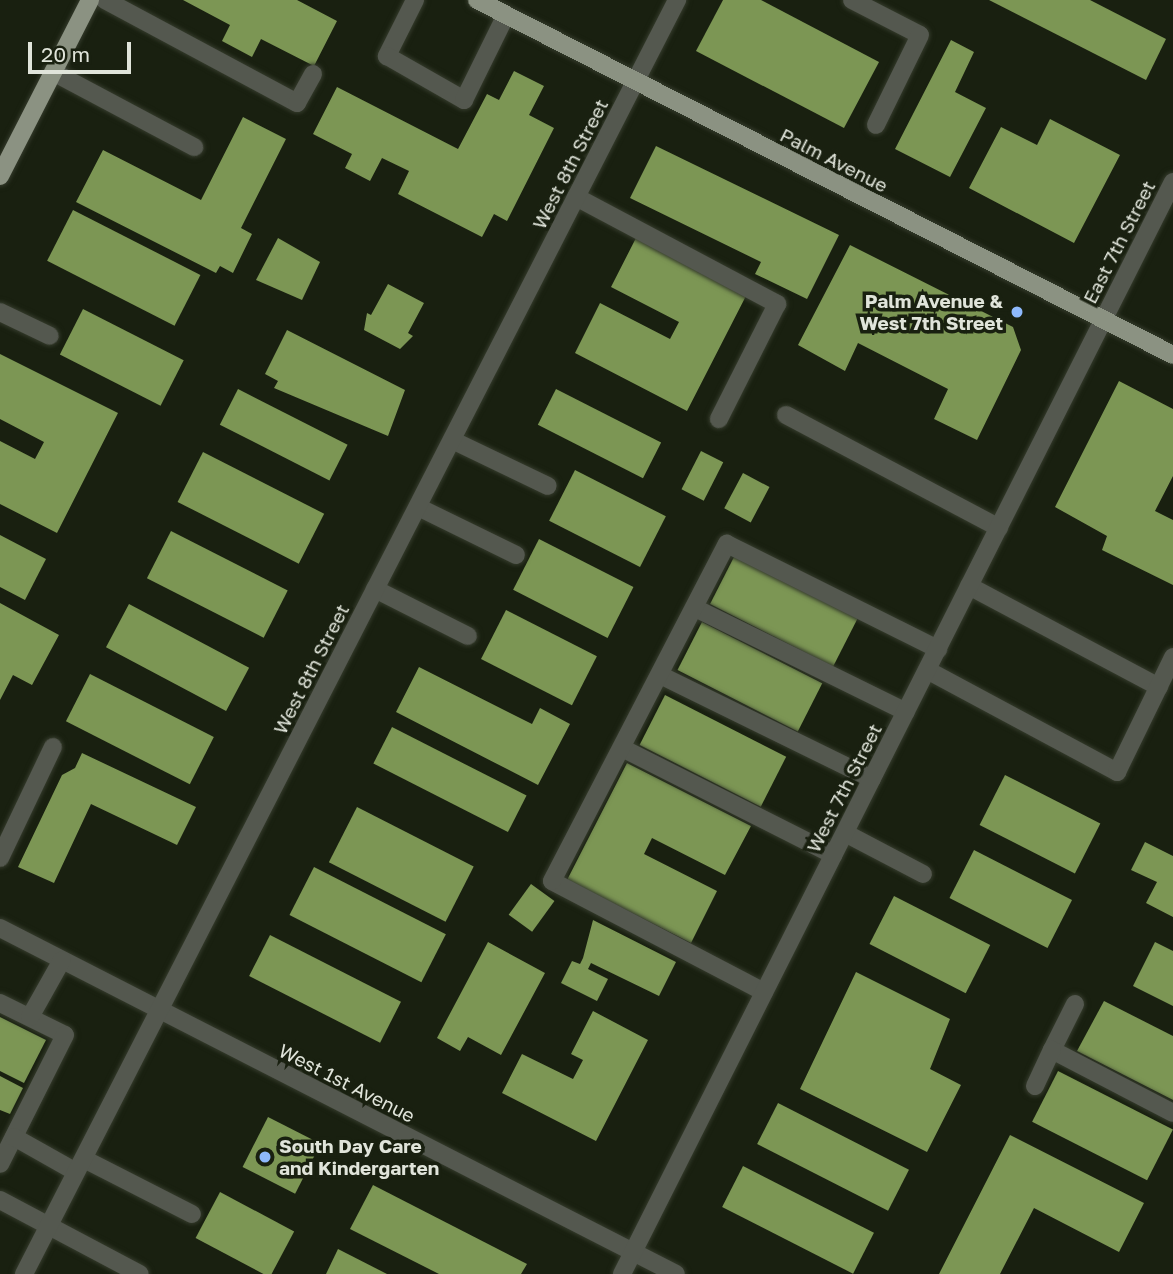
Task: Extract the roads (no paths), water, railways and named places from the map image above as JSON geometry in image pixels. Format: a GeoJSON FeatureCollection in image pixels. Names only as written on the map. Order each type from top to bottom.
{"type":"FeatureCollection","features":[{"type":"Feature","properties":{"kind":"main road"},"geometry":{"type":"LineString","coordinates":[[0,176],[90,0]]}},
{"type":"Feature","properties":{"kind":"main road","name":"Palm Avenue"},"geometry":{"type":"LineString","coordinates":[[477,0],[635,83],[1173,355]]}},
{"type":"Feature","properties":{"kind":"street"},"geometry":{"type":"LineString","coordinates":[[105,0],[298,103],[313,74]]}},
{"type":"Feature","properties":{"kind":"street"},"geometry":{"type":"LineString","coordinates":[[415,0],[387,56],[464,100],[506,15]]}},
{"type":"Feature","properties":{"kind":"street","name":"West 8th Street"},"geometry":{"type":"LineString","coordinates":[[24,1274],[677,0]]}},
{"type":"Feature","properties":{"kind":"street"},"geometry":{"type":"LineString","coordinates":[[852,0],[920,35],[876,125]]}},
{"type":"Feature","properties":{"kind":"street"},"geometry":{"type":"LineString","coordinates":[[53,72],[194,147]]}},
{"type":"Feature","properties":{"kind":"street","name":"East 7th Street"},"geometry":{"type":"LineString","coordinates":[[1103,320],[1172,186]]}},
{"type":"Feature","properties":{"kind":"street"},"geometry":{"type":"LineString","coordinates":[[576,197],[777,304],[719,419]]}},
{"type":"Feature","properties":{"kind":"street"},"geometry":{"type":"LineString","coordinates":[[0,312],[50,337]]}},
{"type":"Feature","properties":{"kind":"street","name":"West 7th Street"},"geometry":{"type":"LineString","coordinates":[[622,1274],[1103,320]]}},
{"type":"Feature","properties":{"kind":"street"},"geometry":{"type":"LineString","coordinates":[[786,415],[999,528]]}},
{"type":"Feature","properties":{"kind":"street"},"geometry":{"type":"LineString","coordinates":[[452,440],[548,486]]}},
{"type":"Feature","properties":{"kind":"street"},"geometry":{"type":"LineString","coordinates":[[418,507],[516,555]]}},
{"type":"Feature","properties":{"kind":"street"},"geometry":{"type":"LineString","coordinates":[[764,992],[552,881],[727,544],[938,649]]}},
{"type":"Feature","properties":{"kind":"street"},"geometry":{"type":"LineString","coordinates":[[970,586],[1159,687]]}},
{"type":"Feature","properties":{"kind":"street"},"geometry":{"type":"LineString","coordinates":[[375,589],[468,636]]}},
{"type":"Feature","properties":{"kind":"street"},"geometry":{"type":"LineString","coordinates":[[695,608],[906,712]]}},
{"type":"Feature","properties":{"kind":"street"},"geometry":{"type":"LineString","coordinates":[[927,670],[1117,772],[1173,657]]}},
{"type":"Feature","properties":{"kind":"street"},"geometry":{"type":"LineString","coordinates":[[660,674],[872,779]]}},
{"type":"Feature","properties":{"kind":"street"},"geometry":{"type":"LineString","coordinates":[[0,858],[53,747]]}},
{"type":"Feature","properties":{"kind":"street"},"geometry":{"type":"LineString","coordinates":[[621,748],[834,855]]}},
{"type":"Feature","properties":{"kind":"street"},"geometry":{"type":"LineString","coordinates":[[845,833],[923,874]]}},
{"type":"Feature","properties":{"kind":"street","name":"West 1st Avenue"},"geometry":{"type":"LineString","coordinates":[[0,928],[676,1274]]}},
{"type":"Feature","properties":{"kind":"street"},"geometry":{"type":"LineString","coordinates":[[30,1017],[62,960]]}},
{"type":"Feature","properties":{"kind":"street"},"geometry":{"type":"LineString","coordinates":[[0,1003],[65,1035],[0,1164]]}},
{"type":"Feature","properties":{"kind":"street"},"geometry":{"type":"LineString","coordinates":[[1035,1086],[1075,1004]]}},
{"type":"Feature","properties":{"kind":"street"},"geometry":{"type":"LineString","coordinates":[[1052,1050],[1173,1112]]}},
{"type":"Feature","properties":{"kind":"street"},"geometry":{"type":"LineString","coordinates":[[14,1137],[192,1214]]}},
{"type":"Feature","properties":{"kind":"street"},"geometry":{"type":"LineString","coordinates":[[0,1200],[48,1228],[139,1274]]}},
{"type":"Feature","properties":{"kind":"place","name":"Palm Avenue & West 7th Street"},"geometry":{"type":"Point","coordinates":[1017,312]}},
{"type":"Feature","properties":{"kind":"place","name":"South Day Care and Kindergarten"},"geometry":{"type":"Point","coordinates":[265,1157]}}]}
